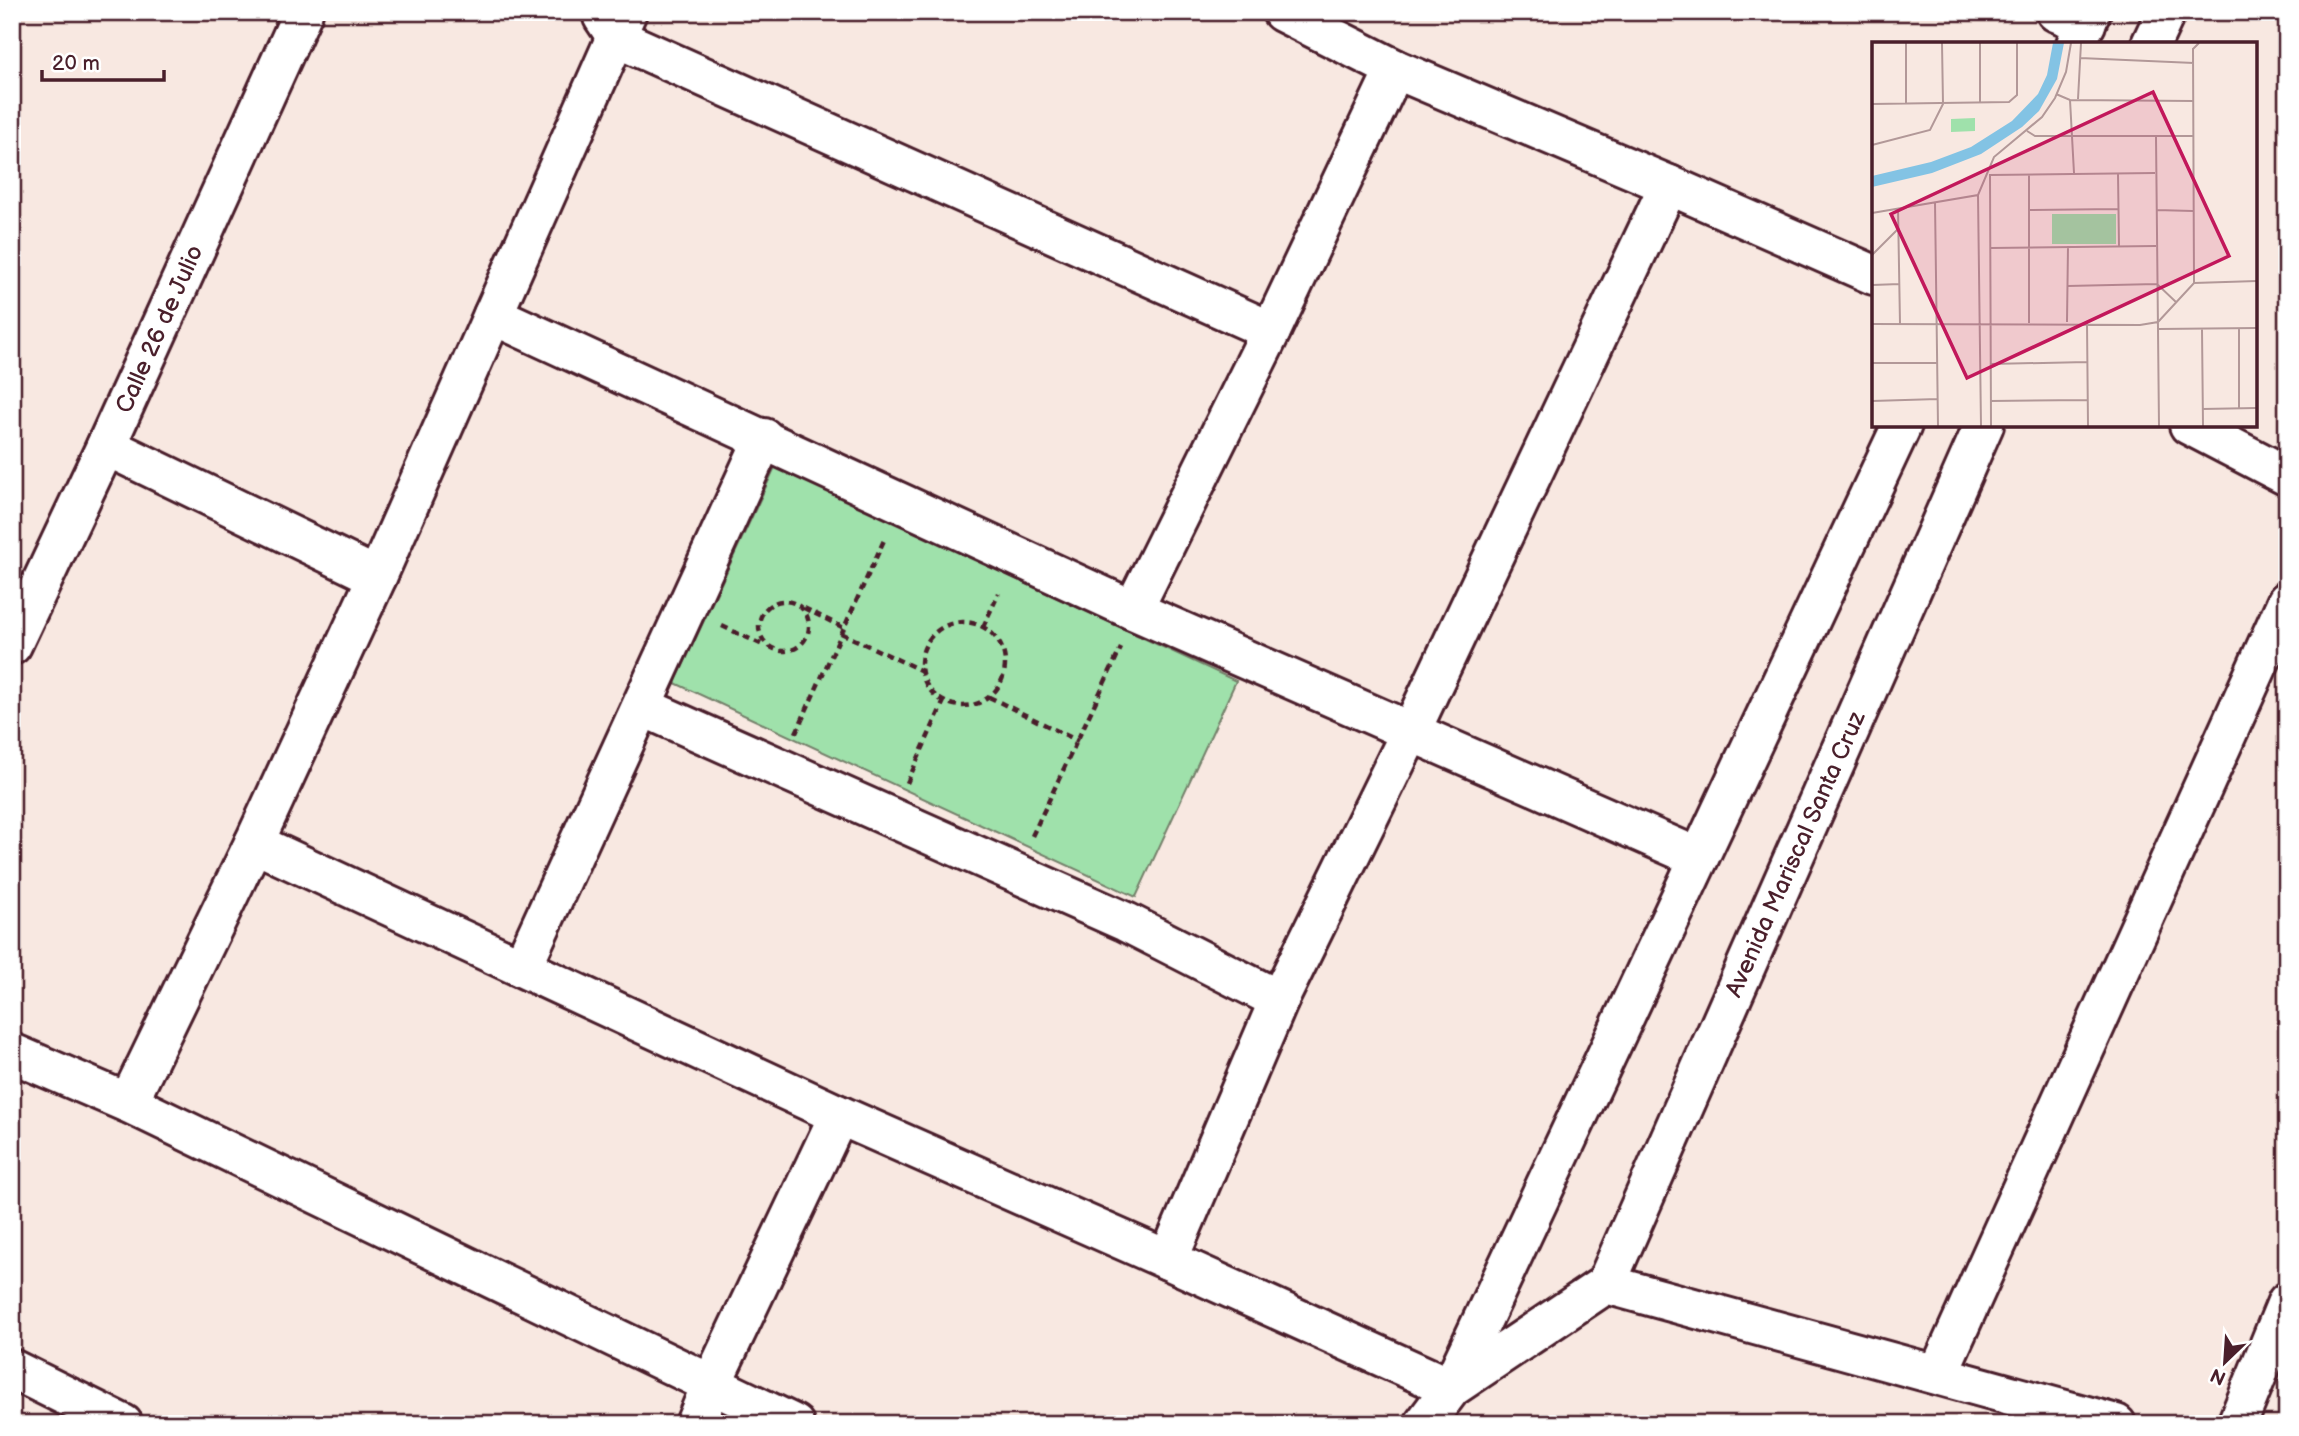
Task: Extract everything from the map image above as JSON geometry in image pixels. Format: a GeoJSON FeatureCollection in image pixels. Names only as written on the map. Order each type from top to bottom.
{"type":"FeatureCollection","features":[{"type":"Feature","properties":{"kind":"street","name":"Calle 26 de Julio"},"geometry":{"type":"LineString","coordinates":[[12,645],[106,446],[303,12]]}},
{"type":"Feature","properties":{"kind":"street"},"geometry":{"type":"LineString","coordinates":[[1282,12],[1395,69],[1872,274]]}},
{"type":"Feature","properties":{"kind":"street"},"geometry":{"type":"LineString","coordinates":[[2152,42],[2166,12]]}},
{"type":"Feature","properties":{"kind":"street"},"geometry":{"type":"LineString","coordinates":[[128,1103],[254,843],[377,577],[493,315],[615,21],[1271,331]]}},
{"type":"Feature","properties":{"kind":"street"},"geometry":{"type":"LineString","coordinates":[[1128,627],[1395,69]]}},
{"type":"Feature","properties":{"kind":"street"},"geometry":{"type":"LineString","coordinates":[[1168,1260],[1279,1000],[1410,733],[1669,185]]}},
{"type":"Feature","properties":{"kind":"street"},"geometry":{"type":"LineString","coordinates":[[493,315],[764,439],[1128,627],[1410,733],[1699,858]]}},
{"type":"Feature","properties":{"kind":"street"},"geometry":{"type":"LineString","coordinates":[[1424,1424],[1451,1388],[1901,427]]}},
{"type":"Feature","properties":{"kind":"street","name":"Avenida Mariscal Santa Cruz"},"geometry":{"type":"LineString","coordinates":[[1606,1283],[1982,427]]}},
{"type":"Feature","properties":{"kind":"street"},"geometry":{"type":"LineString","coordinates":[[2193,427],[2287,476]]}},
{"type":"Feature","properties":{"kind":"street"},"geometry":{"type":"LineString","coordinates":[[522,967],[764,439]]}},
{"type":"Feature","properties":{"kind":"street"},"geometry":{"type":"LineString","coordinates":[[106,446],[377,577]]}},
{"type":"Feature","properties":{"kind":"street"},"geometry":{"type":"LineString","coordinates":[[1938,1374],[2287,601]]}},
{"type":"Feature","properties":{"kind":"street"},"geometry":{"type":"LineString","coordinates":[[643,707],[1126,922],[1279,1000]]}},
{"type":"Feature","properties":{"kind":"street"},"geometry":{"type":"LineString","coordinates":[[254,843],[839,1115],[1451,1388]]}},
{"type":"Feature","properties":{"kind":"street"},"geometry":{"type":"LineString","coordinates":[[12,1052],[128,1103],[793,1424]]}},
{"type":"Feature","properties":{"kind":"street"},"geometry":{"type":"LineString","coordinates":[[695,1424],[839,1115]]}},
{"type":"Feature","properties":{"kind":"street"},"geometry":{"type":"LineString","coordinates":[[1451,1388],[1606,1283],[2116,1424]]}},
{"type":"Feature","properties":{"kind":"street"},"geometry":{"type":"LineString","coordinates":[[2237,1424],[2285,1307]]}},
{"type":"Feature","properties":{"kind":"street"},"geometry":{"type":"LineString","coordinates":[[12,1369],[123,1424]]}},
{"type":"Feature","properties":{"kind":"path"},"geometry":{"type":"LineString","coordinates":[[794,737],[887,533]]}},
{"type":"Feature","properties":{"kind":"path"},"geometry":{"type":"LineString","coordinates":[[983,626],[1002,586]]}},
{"type":"Feature","properties":{"kind":"path"},"geometry":{"type":"LineString","coordinates":[[775,650],[768,646],[759,633],[760,617],[771,605],[778,602],[794,603],[922,671]]}},
{"type":"Feature","properties":{"kind":"path"},"geometry":{"type":"LineString","coordinates":[[717,624],[775,650],[792,650],[805,640],[809,623],[801,608],[794,603]]}},
{"type":"Feature","properties":{"kind":"path"},"geometry":{"type":"LineString","coordinates":[[960,622],[983,626],[992,632],[1005,656],[1002,682],[989,697],[970,705],[944,701],[933,692],[925,680],[922,652],[939,629],[960,622]]}},
{"type":"Feature","properties":{"kind":"path"},"geometry":{"type":"LineString","coordinates":[[1027,846],[1078,741],[1128,627]]}},
{"type":"Feature","properties":{"kind":"path"},"geometry":{"type":"LineString","coordinates":[[989,697],[1078,741]]}},
{"type":"Feature","properties":{"kind":"path"},"geometry":{"type":"LineString","coordinates":[[904,790],[944,701]]}},
{"type":"Feature","properties":{"kind":"green space"},"geometry":{"type":"Polygon","coordinates":[[[775,467],[1236,681],[1136,897],[675,683],[775,467]]]}}]}
